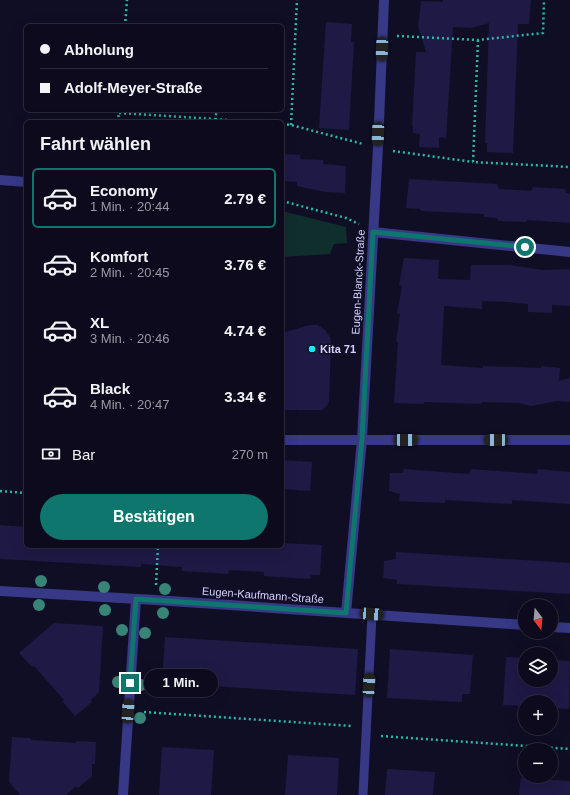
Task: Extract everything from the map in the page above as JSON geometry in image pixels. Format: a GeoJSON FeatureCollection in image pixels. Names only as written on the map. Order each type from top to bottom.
{"type":"FeatureCollection","features":[{"type":"Feature","properties":{"kind":"street","name":"Eugen-Blanck-Straße"},"geometry":{"type":"LineString","coordinates":[[346,613],[362,439],[378,148],[384,0]]}},
{"type":"Feature","properties":{"kind":"street"},"geometry":{"type":"LineString","coordinates":[[0,180],[24,182]]}},
{"type":"Feature","properties":{"kind":"street"},"geometry":{"type":"LineString","coordinates":[[373,232],[570,252]]}},
{"type":"Feature","properties":{"kind":"street"},"geometry":{"type":"LineString","coordinates":[[284,440],[570,440]]}},
{"type":"Feature","properties":{"kind":"street","name":"Eugen-Kaufmann-Straße"},"geometry":{"type":"LineString","coordinates":[[0,591],[518,624]]}},
{"type":"Feature","properties":{"kind":"street"},"geometry":{"type":"LineString","coordinates":[[123,795],[136,599]]}},
{"type":"Feature","properties":{"kind":"street"},"geometry":{"type":"LineString","coordinates":[[558,627],[570,628]]}},
{"type":"Feature","properties":{"kind":"lane"},"geometry":{"type":"LineString","coordinates":[[363,795],[372,614]]}},
{"type":"Feature","properties":{"kind":"path"},"geometry":{"type":"LineString","coordinates":[[125,24],[127,0]]}},
{"type":"Feature","properties":{"kind":"path"},"geometry":{"type":"LineString","coordinates":[[290,125],[297,0]]}},
{"type":"Feature","properties":{"kind":"path"},"geometry":{"type":"LineString","coordinates":[[382,35],[478,40],[544,33],[544,0]]}},
{"type":"Feature","properties":{"kind":"path"},"geometry":{"type":"LineString","coordinates":[[473,162],[478,40]]}},
{"type":"Feature","properties":{"kind":"path"},"geometry":{"type":"LineString","coordinates":[[119,112],[225,120]]}},
{"type":"Feature","properties":{"kind":"path"},"geometry":{"type":"LineString","coordinates":[[216,119],[217,112]]}},
{"type":"Feature","properties":{"kind":"path"},"geometry":{"type":"LineString","coordinates":[[284,124],[401,153],[473,162],[570,167]]}},
{"type":"Feature","properties":{"kind":"path"},"geometry":{"type":"LineString","coordinates":[[284,202],[346,218],[373,232]]}},
{"type":"Feature","properties":{"kind":"path"},"geometry":{"type":"LineString","coordinates":[[0,491],[24,493]]}},
{"type":"Feature","properties":{"kind":"path"},"geometry":{"type":"LineString","coordinates":[[155,600],[158,548]]}},
{"type":"Feature","properties":{"kind":"path"},"geometry":{"type":"LineString","coordinates":[[128,711],[570,749]]}},
{"type":"Feature","properties":{"kind":"green space"},"geometry":{"type":"Polygon","coordinates":[[[284,212],[346,227],[347,243],[334,244],[330,254],[284,257],[284,212]]]}},
{"type":"Feature","properties":{"kind":"building"},"geometry":{"type":"Polygon","coordinates":[[[443,0],[531,0],[529,24],[518,24],[513,153],[487,152],[487,143],[485,143],[489,23],[472,28],[453,27],[446,138],[439,137],[439,148],[419,147],[420,134],[413,133],[412,126],[416,52],[426,52],[418,26],[421,1],[443,2],[443,0]]]}},
{"type":"Feature","properties":{"kind":"building"},"geometry":{"type":"Polygon","coordinates":[[[326,22],[352,24],[351,42],[354,42],[349,130],[319,128],[326,22]]]}},
{"type":"Feature","properties":{"kind":"building"},"geometry":{"type":"Polygon","coordinates":[[[284,154],[300,155],[300,159],[323,160],[323,164],[346,166],[345,193],[325,192],[297,186],[297,182],[284,181],[284,154]]]}},
{"type":"Feature","properties":{"kind":"building"},"geometry":{"type":"Polygon","coordinates":[[[409,179],[497,184],[499,189],[531,191],[533,187],[565,189],[566,193],[570,194],[570,223],[527,220],[527,222],[498,221],[497,218],[484,217],[484,214],[421,211],[420,209],[406,208],[409,179]]]}},
{"type":"Feature","properties":{"kind":"building"},"geometry":{"type":"Polygon","coordinates":[[[404,258],[439,260],[438,279],[470,280],[471,265],[510,265],[542,270],[570,269],[570,306],[552,305],[552,313],[528,312],[528,304],[507,302],[482,301],[482,309],[444,306],[441,365],[483,368],[483,366],[541,368],[541,366],[560,368],[559,381],[570,378],[570,402],[557,401],[531,406],[519,403],[482,402],[481,404],[424,402],[424,404],[394,403],[398,342],[396,342],[400,314],[397,314],[402,286],[399,285],[404,258]]]}},
{"type":"Feature","properties":{"kind":"building"},"geometry":{"type":"Polygon","coordinates":[[[310,325],[318,325],[325,330],[330,337],[329,401],[327,406],[322,410],[284,410],[284,332],[310,325]]]}},
{"type":"Feature","properties":{"kind":"building"},"geometry":{"type":"Polygon","coordinates":[[[284,460],[312,462],[310,491],[284,489],[284,460]]]}},
{"type":"Feature","properties":{"kind":"building"},"geometry":{"type":"Polygon","coordinates":[[[404,469],[469,474],[471,469],[537,474],[538,469],[570,472],[570,504],[512,500],[512,504],[445,500],[445,503],[399,501],[400,494],[389,491],[390,473],[403,473],[404,469]]]}},
{"type":"Feature","properties":{"kind":"building"},"geometry":{"type":"Polygon","coordinates":[[[0,525],[24,527],[24,548],[284,548],[284,543],[322,545],[320,575],[311,575],[310,579],[264,576],[264,572],[229,570],[228,574],[182,571],[182,567],[141,564],[141,567],[0,559],[0,525]]]}},
{"type":"Feature","properties":{"kind":"building"},"geometry":{"type":"Polygon","coordinates":[[[396,552],[570,563],[570,594],[397,584],[397,580],[383,578],[384,561],[396,559],[396,552]]]}},
{"type":"Feature","properties":{"kind":"building"},"geometry":{"type":"Polygon","coordinates":[[[54,623],[103,626],[99,692],[91,700],[92,702],[75,716],[62,701],[64,700],[34,666],[32,667],[19,653],[54,623]]]}},
{"type":"Feature","properties":{"kind":"building"},"geometry":{"type":"Polygon","coordinates":[[[165,637],[358,649],[355,695],[162,683],[165,637]]]}},
{"type":"Feature","properties":{"kind":"building"},"geometry":{"type":"Polygon","coordinates":[[[390,649],[473,655],[470,694],[462,694],[462,702],[387,698],[390,649]]]}},
{"type":"Feature","properties":{"kind":"building"},"geometry":{"type":"Polygon","coordinates":[[[506,657],[518,658],[518,687],[558,687],[558,660],[570,661],[569,709],[558,708],[558,695],[518,695],[518,706],[503,705],[506,657]]]}},
{"type":"Feature","properties":{"kind":"building"},"geometry":{"type":"Polygon","coordinates":[[[12,737],[31,738],[31,740],[76,743],[76,741],[96,742],[95,764],[92,764],[92,776],[78,788],[76,786],[66,795],[20,795],[9,782],[12,737]]]}},
{"type":"Feature","properties":{"kind":"building"},"geometry":{"type":"Polygon","coordinates":[[[162,747],[214,750],[211,795],[159,795],[162,747]]]}},
{"type":"Feature","properties":{"kind":"building"},"geometry":{"type":"Polygon","coordinates":[[[288,755],[339,758],[337,795],[285,795],[288,755]]]}},
{"type":"Feature","properties":{"kind":"building"},"geometry":{"type":"Polygon","coordinates":[[[387,769],[435,772],[433,795],[385,795],[387,769]]]}},
{"type":"Feature","properties":{"kind":"building"},"geometry":{"type":"Polygon","coordinates":[[[558,780],[570,781],[570,795],[519,795],[520,783],[558,783],[558,780]]]}},
{"type":"Feature","properties":{"kind":"place","name":"Kita 71"},"geometry":{"type":"Point","coordinates":[312,349]}},
{"type":"Feature","properties":{"kind":"route"},"geometry":{"type":"LineString","coordinates":[[130,683],[136,599],[346,613],[362,439],[373,232],[525,247]]}}]}
